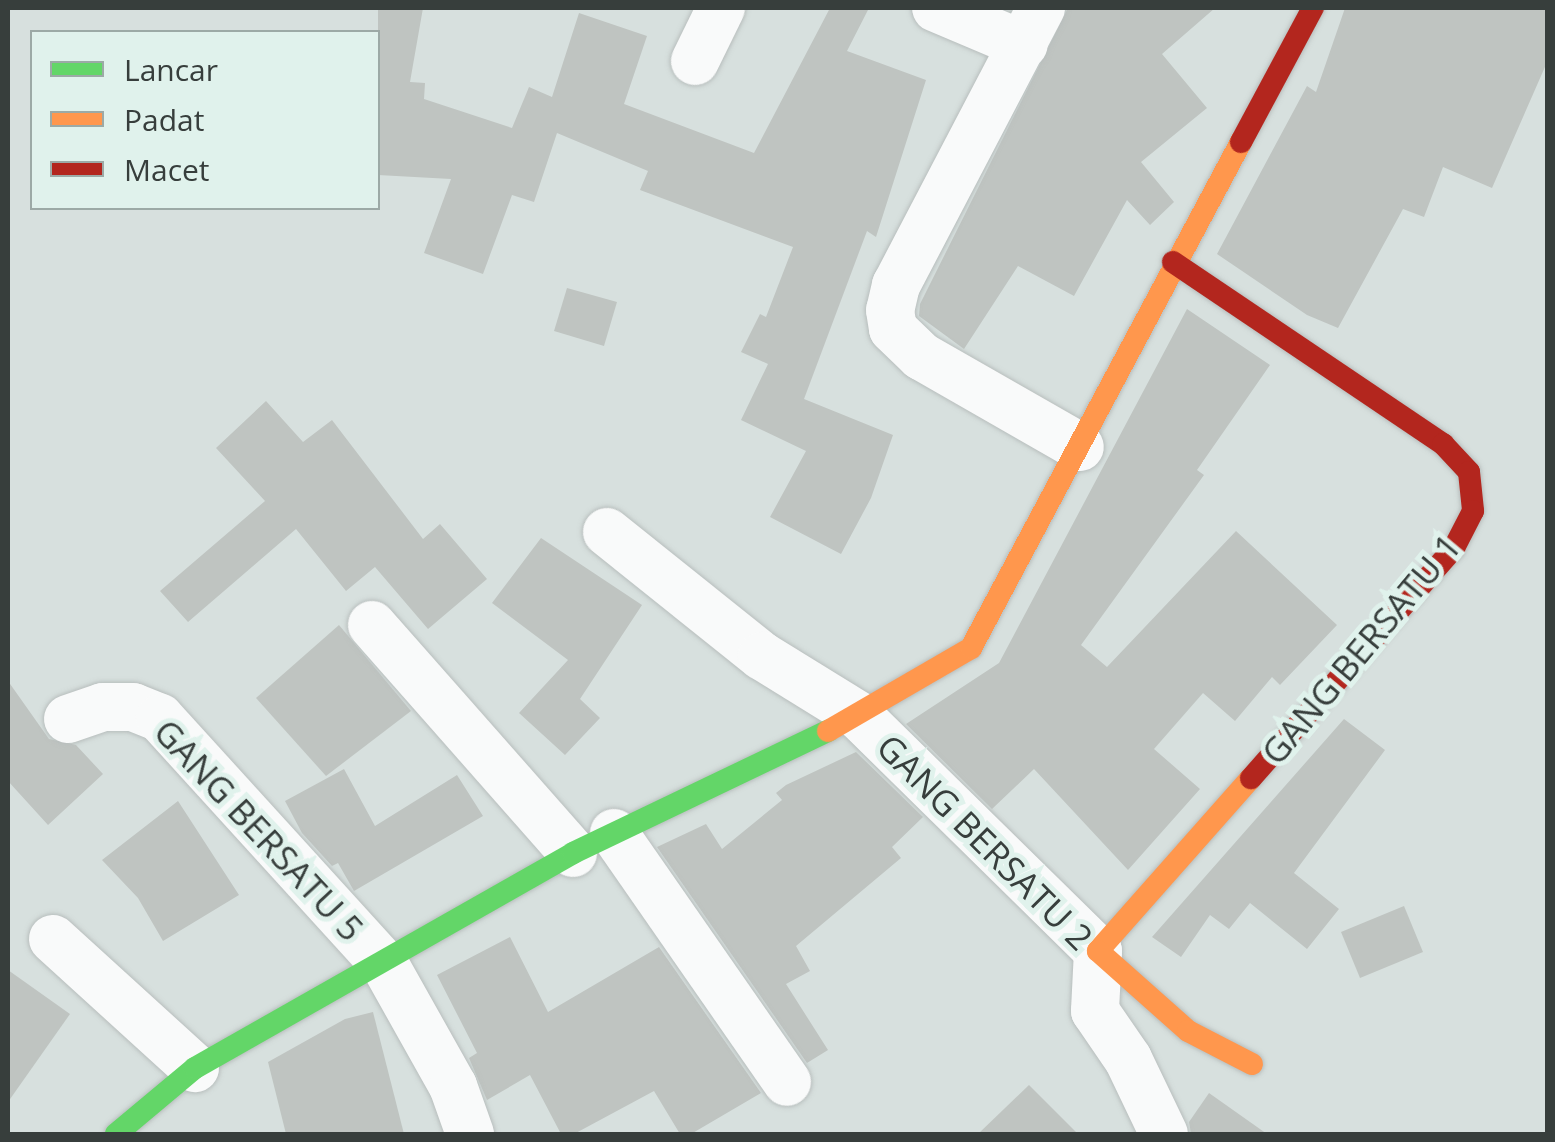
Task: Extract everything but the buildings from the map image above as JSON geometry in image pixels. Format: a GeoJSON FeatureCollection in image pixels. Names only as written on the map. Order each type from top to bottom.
{"type":"FeatureCollection","features":[{"type":"Feature","properties":{"kind":"street"},"geometry":{"type":"LineString","coordinates":[[695,61],[721,8]]}},
{"type":"Feature","properties":{"kind":"street"},"geometry":{"type":"LineString","coordinates":[[936,8],[1033,26],[896,285],[893,329],[921,356],[1080,447]]}},
{"type":"Feature","properties":{"kind":"street"},"geometry":{"type":"LineString","coordinates":[[116,1134],[195,1068],[594,843],[860,716],[971,648],[1080,447],[1173,262],[1313,8]]}},
{"type":"Feature","properties":{"kind":"street","name":"GANG BERSATU 1"},"geometry":{"type":"LineString","coordinates":[[1098,951],[1454,548],[1473,511],[1468,472],[1444,444],[1173,262]]}},
{"type":"Feature","properties":{"kind":"street","name":"GANG BERSATU 2"},"geometry":{"type":"LineString","coordinates":[[607,532],[762,656],[860,716],[1098,951],[1095,1012],[1128,1059],[1164,1134]]}},
{"type":"Feature","properties":{"kind":"street"},"geometry":{"type":"LineString","coordinates":[[372,625],[594,843],[787,1082]]}},
{"type":"Feature","properties":{"kind":"street","name":"GANG BERSATU 5"},"geometry":{"type":"LineString","coordinates":[[68,719],[118,707],[160,718],[385,964],[453,1086],[470,1134]]}},
{"type":"Feature","properties":{"kind":"street"},"geometry":{"type":"LineString","coordinates":[[53,940],[195,1068]]}},
{"type":"Feature","properties":{"kind":"street"},"geometry":{"type":"LineString","coordinates":[[1098,951],[1188,1032],[1252,1064]]}},
{"type":"Feature","properties":{"kind":"traffic: fast"},"geometry":{"type":"LineString","coordinates":[[116,1134],[195,1068],[573,853],[828,731]]}},
{"type":"Feature","properties":{"kind":"traffic: slow"},"geometry":{"type":"LineString","coordinates":[[828,731],[971,648],[1241,142]]}},
{"type":"Feature","properties":{"kind":"traffic: slow"},"geometry":{"type":"LineString","coordinates":[[1251,778],[1098,951],[1188,1031],[1252,1064]]}},
{"type":"Feature","properties":{"kind":"traffic: jam"},"geometry":{"type":"LineString","coordinates":[[1241,142],[1313,8]]}},
{"type":"Feature","properties":{"kind":"traffic: jam"},"geometry":{"type":"LineString","coordinates":[[1173,262],[1443,444],[1469,472],[1473,511],[1454,548],[1251,778]]}}]}
